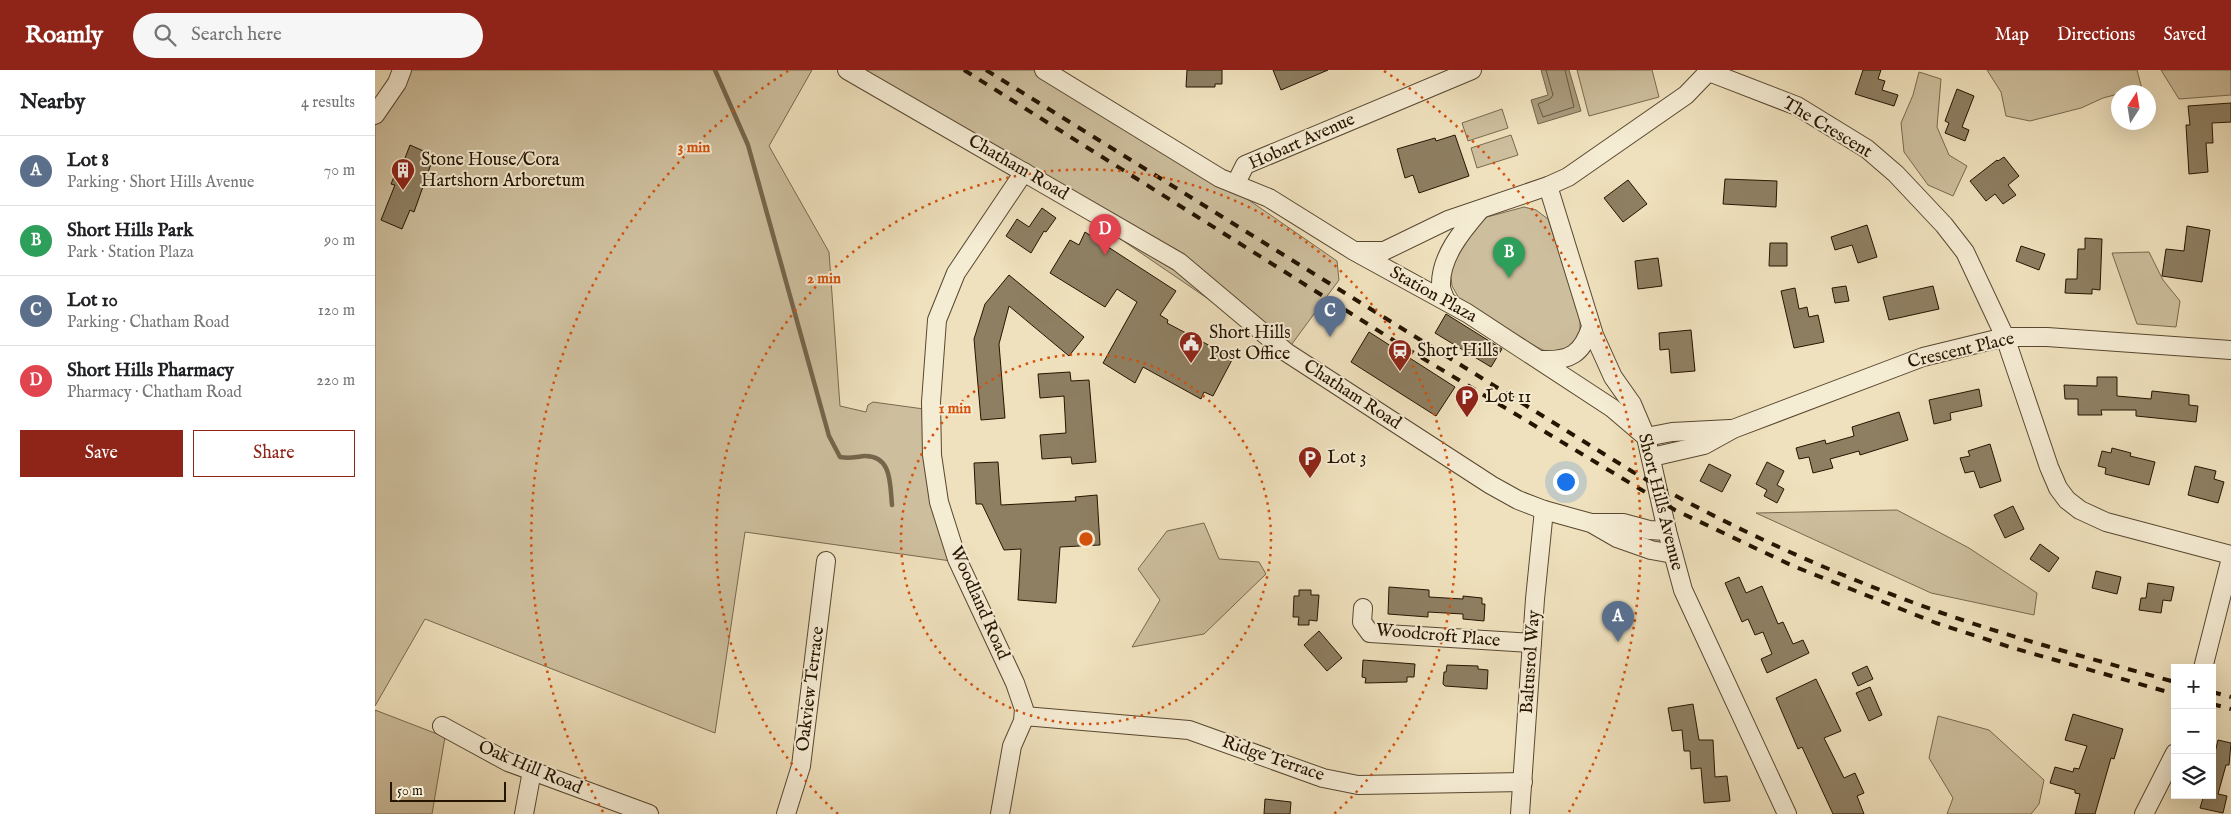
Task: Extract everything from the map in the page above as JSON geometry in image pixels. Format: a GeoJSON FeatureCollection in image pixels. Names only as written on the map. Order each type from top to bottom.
{"type":"FeatureCollection","features":[{"type":"Feature","properties":{"kind":"street"},"geometry":{"type":"LineString","coordinates":[[375,115],[397,82],[402,70]]}},
{"type":"Feature","properties":{"kind":"street","name":"Chatham Road"},"geometry":{"type":"LineString","coordinates":[[847,70],[1179,262],[1286,352],[1491,485],[1517,499],[1544,510],[1591,523],[1617,538],[1651,550],[1673,554]]}},
{"type":"Feature","properties":{"kind":"street","name":"Hobart Avenue"},"geometry":{"type":"LineString","coordinates":[[1049,72],[1220,178],[1236,183],[1245,165],[1472,70]]}},
{"type":"Feature","properties":{"kind":"street","name":"The Crescent"},"geometry":{"type":"LineString","coordinates":[[1353,251],[1384,251],[1448,220],[1548,186],[1568,177],[1686,95],[1709,71],[1797,106],[1867,149],[1895,174],[1944,225],[1965,252],[2005,337],[2049,467],[2058,488],[2067,500],[2080,510],[2106,522],[2231,557]]}},
{"type":"Feature","properties":{"kind":"street","name":"Woodland Road"},"geometry":{"type":"LineString","coordinates":[[1024,172],[956,273],[937,320],[931,402],[933,455],[939,502],[958,562],[1018,688],[1024,716]]}},
{"type":"Feature","properties":{"kind":"street","name":"Station Plaza"},"geometry":{"type":"LineString","coordinates":[[1236,183],[1269,198],[1353,251],[1446,301],[1542,360],[1612,408],[1646,437]]}},
{"type":"Feature","properties":{"kind":"street","name":"Short Hills Avenue"},"geometry":{"type":"LineString","coordinates":[[1548,186],[1591,327],[1613,377],[1632,404],[1646,437],[1652,457],[1667,532],[1683,590],[1787,814]]}},
{"type":"Feature","properties":{"kind":"street","name":"The Crescent"},"geometry":{"type":"LineString","coordinates":[[1446,301],[1441,286],[1445,261],[1458,238],[1480,210]]}},
{"type":"Feature","properties":{"kind":"street"},"geometry":{"type":"LineString","coordinates":[[1542,360],[1560,361],[1576,354],[1588,336],[1591,327]]}},
{"type":"Feature","properties":{"kind":"street","name":"Crescent Place"},"geometry":{"type":"LineString","coordinates":[[1652,457],[1704,444],[1733,430],[1923,357],[2005,337],[2047,336],[2231,350]]}},
{"type":"Feature","properties":{"kind":"street","name":"Crescent Place"},"geometry":{"type":"LineString","coordinates":[[1646,437],[1672,432],[1733,430]]}},
{"type":"Feature","properties":{"kind":"street","name":"Baltusrol Way"},"geometry":{"type":"LineString","coordinates":[[1520,814],[1544,510]]}},
{"type":"Feature","properties":{"kind":"street","name":"Chatham Road"},"geometry":{"type":"LineString","coordinates":[[1591,523],[1623,523],[1649,530],[1667,532]]}},
{"type":"Feature","properties":{"kind":"street"},"geometry":{"type":"LineString","coordinates":[[2204,664],[2231,557]]}},
{"type":"Feature","properties":{"kind":"street","name":"Oakview Terrace"},"geometry":{"type":"LineString","coordinates":[[786,814],[801,766],[826,561]]}},
{"type":"Feature","properties":{"kind":"street","name":"Woodcroft Place"},"geometry":{"type":"LineString","coordinates":[[1363,608],[1362,622],[1371,633],[1533,643]]}},
{"type":"Feature","properties":{"kind":"street"},"geometry":{"type":"LineString","coordinates":[[1000,814],[1011,746],[1024,716]]}},
{"type":"Feature","properties":{"kind":"street","name":"Ridge Terrace"},"geometry":{"type":"LineString","coordinates":[[1024,716],[1189,730],[1323,778],[1358,785],[1523,782]]}},
{"type":"Feature","properties":{"kind":"street","name":"Oak Hill Road"},"geometry":{"type":"LineString","coordinates":[[442,726],[508,762],[649,814]]}},
{"type":"Feature","properties":{"kind":"street"},"geometry":{"type":"LineString","coordinates":[[2144,814],[2174,754]]}},
{"type":"Feature","properties":{"kind":"street"},"geometry":{"type":"LineString","coordinates":[[524,814],[532,772]]}},
{"type":"Feature","properties":{"kind":"shaded area"},"geometry":{"type":"Polygon","coordinates":[[[402,70],[812,70],[769,146],[829,252],[840,406],[866,412],[868,405],[873,402],[931,410],[958,562],[745,532],[715,733],[425,619],[375,706],[375,115],[402,70]]]}},
{"type":"Feature","properties":{"kind":"shaded area"},"geometry":{"type":"Polygon","coordinates":[[[847,70],[1053,70],[1214,176],[1337,261],[1339,280],[1286,352],[1075,208],[847,70]]]}},
{"type":"Feature","properties":{"kind":"shaded area"},"geometry":{"type":"Polygon","coordinates":[[[1577,70],[1652,70],[1659,97],[1589,116],[1577,70]]]}},
{"type":"Feature","properties":{"kind":"shaded area"},"geometry":{"type":"Polygon","coordinates":[[[1987,70],[2137,70],[2141,85],[2111,85],[2111,96],[2081,108],[2030,121],[2006,116],[2001,92],[1987,70]]]}},
{"type":"Feature","properties":{"kind":"shaded area"},"geometry":{"type":"Polygon","coordinates":[[[2161,70],[2231,70],[2231,95],[2179,99],[2161,70]]]}},
{"type":"Feature","properties":{"kind":"shaded area"},"geometry":{"type":"Polygon","coordinates":[[[1919,72],[1941,79],[1937,127],[1949,155],[1967,166],[1953,196],[1928,185],[1904,152],[1901,123],[1913,95],[1919,72]]]}},
{"type":"Feature","properties":{"kind":"shaded area"},"geometry":{"type":"Polygon","coordinates":[[[1502,109],[1508,128],[1468,141],[1462,123],[1502,109]]]}},
{"type":"Feature","properties":{"kind":"shaded area"},"geometry":{"type":"Polygon","coordinates":[[[1511,135],[1518,155],[1477,168],[1471,148],[1511,135]]]}},
{"type":"Feature","properties":{"kind":"shaded area"},"geometry":{"type":"Polygon","coordinates":[[[1524,207],[1536,210],[1548,219],[1580,315],[1580,333],[1570,346],[1558,352],[1547,352],[1537,347],[1460,300],[1452,286],[1450,270],[1476,227],[1487,217],[1524,207]]]}},
{"type":"Feature","properties":{"kind":"shaded area"},"geometry":{"type":"Polygon","coordinates":[[[2149,252],[2163,280],[2180,301],[2176,327],[2137,324],[2112,253],[2149,252]]]}},
{"type":"Feature","properties":{"kind":"shaded area"},"geometry":{"type":"Polygon","coordinates":[[[1897,510],[1969,548],[2037,593],[2034,615],[1931,593],[1756,513],[1897,510]]]}},
{"type":"Feature","properties":{"kind":"shaded area"},"geometry":{"type":"Polygon","coordinates":[[[1204,523],[1219,559],[1259,562],[1266,574],[1204,634],[1132,647],[1160,600],[1138,569],[1167,531],[1204,523]]]}},
{"type":"Feature","properties":{"kind":"shaded area"},"geometry":{"type":"Polygon","coordinates":[[[375,710],[445,737],[432,814],[375,814],[375,710]]]}},
{"type":"Feature","properties":{"kind":"shaded area"},"geometry":{"type":"Polygon","coordinates":[[[1938,716],[1989,730],[2044,780],[2039,804],[2031,814],[1947,814],[1953,798],[1929,758],[1938,716]]]}},
{"type":"Feature","properties":{"kind":"water"},"geometry":{"type":"Polygon","coordinates":[[[1541,70],[1569,70],[1581,111],[1538,124],[1531,100],[1548,95],[1541,70]]]}},
{"type":"Feature","properties":{"kind":"building"},"geometry":{"type":"Polygon","coordinates":[[[1187,70],[1222,70],[1222,84],[1215,84],[1215,87],[1186,87],[1187,70]]]}},
{"type":"Feature","properties":{"kind":"building"},"geometry":{"type":"Polygon","coordinates":[[[1273,70],[1328,70],[1281,90],[1273,70]]]}},
{"type":"Feature","properties":{"kind":"building"},"geometry":{"type":"Polygon","coordinates":[[[1863,70],[1881,70],[1878,79],[1885,81],[1882,90],[1898,95],[1894,106],[1855,94],[1863,70]]]}},
{"type":"Feature","properties":{"kind":"building"},"geometry":{"type":"Polygon","coordinates":[[[1957,89],[1974,96],[1962,127],[1969,130],[1965,141],[1945,133],[1949,123],[1945,121],[1957,89]]]}},
{"type":"Feature","properties":{"kind":"building"},"geometry":{"type":"Polygon","coordinates":[[[2231,103],[2231,122],[2212,123],[2213,143],[2206,143],[2208,172],[2189,174],[2186,125],[2190,125],[2188,106],[2231,103]]]}},
{"type":"Feature","properties":{"kind":"building"},"geometry":{"type":"Polygon","coordinates":[[[1455,135],[1469,176],[1419,193],[1413,175],[1405,178],[1397,149],[1435,138],[1436,141],[1455,135]]]}},
{"type":"Feature","properties":{"kind":"building","name":"Stone House/Cora Hartshorn Arboretum"},"geometry":{"type":"Polygon","coordinates":[[[410,145],[428,153],[425,162],[431,164],[414,212],[410,210],[402,229],[381,220],[395,185],[391,184],[396,172],[399,174],[410,145]]]}},
{"type":"Feature","properties":{"kind":"building"},"geometry":{"type":"Polygon","coordinates":[[[2004,157],[2019,176],[2008,185],[2016,195],[2003,204],[1995,194],[1986,201],[1970,181],[1997,160],[2004,157]]]}},
{"type":"Feature","properties":{"kind":"building"},"geometry":{"type":"Polygon","coordinates":[[[1725,179],[1777,181],[1776,207],[1723,204],[1725,179]]]}},
{"type":"Feature","properties":{"kind":"building"},"geometry":{"type":"Polygon","coordinates":[[[1628,180],[1647,204],[1623,222],[1604,198],[1628,180]]]}},
{"type":"Feature","properties":{"kind":"building"},"geometry":{"type":"Polygon","coordinates":[[[1042,208],[1056,218],[1046,232],[1044,231],[1031,253],[1006,236],[1017,219],[1029,227],[1042,208]]]}},
{"type":"Feature","properties":{"kind":"building"},"geometry":{"type":"Polygon","coordinates":[[[1867,225],[1877,257],[1858,263],[1852,245],[1835,250],[1831,237],[1867,225]]]}},
{"type":"Feature","properties":{"kind":"building"},"geometry":{"type":"Polygon","coordinates":[[[2187,226],[2210,230],[2202,282],[2162,276],[2166,249],[2184,251],[2187,226]]]}},
{"type":"Feature","properties":{"kind":"building"},"geometry":{"type":"Polygon","coordinates":[[[1085,232],[1176,291],[1160,315],[1168,320],[1167,323],[1233,358],[1213,396],[1204,392],[1201,399],[1143,367],[1135,383],[1103,363],[1137,302],[1117,289],[1105,307],[1050,273],[1070,240],[1079,245],[1085,232]]]}},
{"type":"Feature","properties":{"kind":"building"},"geometry":{"type":"Polygon","coordinates":[[[2085,238],[2102,239],[2100,290],[2092,289],[2092,294],[2065,293],[2066,279],[2077,279],[2078,249],[2085,249],[2085,238]]]}},
{"type":"Feature","properties":{"kind":"building"},"geometry":{"type":"Polygon","coordinates":[[[1770,243],[1787,243],[1787,266],[1769,266],[1770,243]]]}},
{"type":"Feature","properties":{"kind":"building"},"geometry":{"type":"Polygon","coordinates":[[[2021,246],[2045,254],[2039,270],[2016,261],[2021,246]]]}},
{"type":"Feature","properties":{"kind":"building"},"geometry":{"type":"Polygon","coordinates":[[[1658,258],[1662,286],[1638,289],[1635,261],[1658,258]]]}},
{"type":"Feature","properties":{"kind":"building"},"geometry":{"type":"Polygon","coordinates":[[[1009,275],[1084,337],[1069,356],[1009,306],[999,344],[1005,418],[981,420],[974,339],[985,304],[1009,275]]]}},
{"type":"Feature","properties":{"kind":"building"},"geometry":{"type":"Polygon","coordinates":[[[1846,286],[1849,301],[1835,303],[1832,288],[1846,286]]]}},
{"type":"Feature","properties":{"kind":"building"},"geometry":{"type":"Polygon","coordinates":[[[1933,286],[1939,309],[1889,320],[1883,297],[1933,286]]]}},
{"type":"Feature","properties":{"kind":"building"},"geometry":{"type":"Polygon","coordinates":[[[1795,288],[1799,309],[1807,307],[1809,317],[1818,315],[1824,342],[1794,348],[1781,291],[1795,288]]]}},
{"type":"Feature","properties":{"kind":"building"},"geometry":{"type":"Polygon","coordinates":[[[1446,314],[1502,349],[1491,367],[1435,333],[1446,314]]]}},
{"type":"Feature","properties":{"kind":"building"},"geometry":{"type":"Polygon","coordinates":[[[1691,330],[1695,371],[1671,373],[1669,349],[1660,350],[1659,333],[1691,330]]]}},
{"type":"Feature","properties":{"kind":"building","name":"Short Hills"},"geometry":{"type":"Polygon","coordinates":[[[1369,332],[1455,387],[1436,416],[1351,362],[1369,332]]]}},
{"type":"Feature","properties":{"kind":"building"},"geometry":{"type":"Polygon","coordinates":[[[1070,372],[1071,381],[1089,380],[1096,462],[1072,464],[1071,457],[1042,459],[1040,435],[1066,433],[1064,396],[1040,398],[1038,374],[1070,372]]]}},
{"type":"Feature","properties":{"kind":"building"},"geometry":{"type":"Polygon","coordinates":[[[2097,377],[2117,377],[2117,396],[2151,399],[2152,391],[2189,395],[2189,405],[2198,406],[2196,422],[2136,416],[2136,410],[2101,410],[2102,415],[2078,415],[2078,399],[2065,399],[2064,385],[2097,386],[2097,377]]]}},
{"type":"Feature","properties":{"kind":"building"},"geometry":{"type":"Polygon","coordinates":[[[1979,389],[1982,406],[1950,413],[1951,420],[1934,424],[1929,400],[1979,389]]]}},
{"type":"Feature","properties":{"kind":"building"},"geometry":{"type":"Polygon","coordinates":[[[1899,412],[1908,440],[1860,455],[1859,451],[1830,459],[1833,468],[1813,473],[1809,457],[1799,459],[1796,448],[1825,440],[1826,444],[1854,436],[1852,427],[1899,412]]]}},
{"type":"Feature","properties":{"kind":"building"},"geometry":{"type":"Polygon","coordinates":[[[1990,444],[2001,481],[1980,488],[1974,471],[1965,473],[1960,458],[1970,456],[1968,451],[1990,444]]]}},
{"type":"Feature","properties":{"kind":"building"},"geometry":{"type":"Polygon","coordinates":[[[2112,448],[2131,453],[2130,456],[2155,462],[2149,485],[2105,474],[2106,468],[2098,466],[2102,451],[2111,453],[2112,448]]]}},
{"type":"Feature","properties":{"kind":"building"},"geometry":{"type":"Polygon","coordinates":[[[998,462],[1001,505],[1076,501],[1075,497],[1097,495],[1100,545],[1060,547],[1056,603],[1018,600],[1021,549],[1004,550],[982,504],[976,504],[974,463],[998,462]]]}},
{"type":"Feature","properties":{"kind":"building"},"geometry":{"type":"Polygon","coordinates":[[[1767,462],[1784,471],[1777,485],[1784,489],[1777,503],[1764,496],[1767,490],[1756,484],[1767,462]]]}},
{"type":"Feature","properties":{"kind":"building"},"geometry":{"type":"Polygon","coordinates":[[[1709,464],[1731,475],[1722,492],[1700,481],[1709,464]]]}},
{"type":"Feature","properties":{"kind":"building"},"geometry":{"type":"Polygon","coordinates":[[[2195,466],[2216,471],[2214,479],[2224,482],[2218,503],[2188,495],[2195,466]]]}},
{"type":"Feature","properties":{"kind":"building"},"geometry":{"type":"Polygon","coordinates":[[[2013,506],[2024,529],[2005,538],[1994,515],[2013,506]]]}},
{"type":"Feature","properties":{"kind":"building"},"geometry":{"type":"Polygon","coordinates":[[[2040,544],[2059,558],[2049,572],[2030,559],[2040,544]]]}},
{"type":"Feature","properties":{"kind":"building"},"geometry":{"type":"Polygon","coordinates":[[[2096,571],[2121,577],[2117,594],[2092,588],[2096,571]]]}},
{"type":"Feature","properties":{"kind":"building"},"geometry":{"type":"Polygon","coordinates":[[[1739,577],[1746,593],[1762,586],[1778,624],[1783,622],[1793,644],[1803,640],[1809,653],[1767,673],[1761,659],[1772,654],[1763,632],[1755,635],[1748,619],[1742,622],[1725,583],[1739,577]]]}},
{"type":"Feature","properties":{"kind":"building"},"geometry":{"type":"Polygon","coordinates":[[[2148,583],[2174,587],[2171,601],[2163,600],[2161,613],[2139,610],[2141,598],[2146,598],[2148,583]]]}},
{"type":"Feature","properties":{"kind":"building"},"geometry":{"type":"Polygon","coordinates":[[[1389,587],[1429,590],[1429,597],[1463,599],[1463,596],[1482,598],[1482,604],[1485,604],[1484,621],[1463,619],[1463,614],[1428,612],[1428,617],[1388,614],[1389,587]]]}},
{"type":"Feature","properties":{"kind":"building"},"geometry":{"type":"Polygon","coordinates":[[[1299,590],[1311,590],[1311,595],[1319,595],[1317,621],[1309,620],[1309,625],[1298,625],[1299,617],[1293,617],[1294,596],[1299,596],[1299,590]]]}},
{"type":"Feature","properties":{"kind":"building"},"geometry":{"type":"Polygon","coordinates":[[[1319,631],[1342,658],[1327,671],[1304,645],[1319,631]]]}},
{"type":"Feature","properties":{"kind":"building"},"geometry":{"type":"Polygon","coordinates":[[[1363,660],[1415,664],[1414,677],[1407,677],[1407,682],[1365,683],[1366,678],[1362,677],[1363,660]]]}},
{"type":"Feature","properties":{"kind":"building"},"geometry":{"type":"Polygon","coordinates":[[[1447,665],[1478,666],[1478,669],[1488,670],[1487,689],[1445,686],[1443,684],[1444,672],[1446,672],[1447,665]]]}},
{"type":"Feature","properties":{"kind":"building"},"geometry":{"type":"Polygon","coordinates":[[[1867,666],[1873,679],[1858,686],[1852,673],[1867,666]]]}},
{"type":"Feature","properties":{"kind":"building"},"geometry":{"type":"Polygon","coordinates":[[[1816,679],[1841,731],[1824,738],[1844,778],[1855,773],[1864,793],[1857,796],[1864,814],[1833,814],[1802,747],[1798,749],[1776,698],[1816,679]]]}},
{"type":"Feature","properties":{"kind":"building"},"geometry":{"type":"Polygon","coordinates":[[[1870,687],[1882,715],[1869,721],[1856,693],[1870,687]]]}},
{"type":"Feature","properties":{"kind":"building"},"geometry":{"type":"Polygon","coordinates":[[[1693,704],[1699,740],[1713,740],[1715,777],[1727,776],[1730,801],[1704,803],[1701,768],[1691,769],[1690,751],[1684,751],[1682,730],[1672,731],[1668,708],[1693,704]]]}},
{"type":"Feature","properties":{"kind":"building"},"geometry":{"type":"Polygon","coordinates":[[[2073,714],[2123,729],[2114,759],[2111,758],[2095,814],[2075,814],[2080,794],[2075,793],[2075,790],[2050,783],[2055,767],[2073,772],[2074,768],[2079,769],[2087,746],[2065,740],[2073,714]]]}},
{"type":"Feature","properties":{"kind":"building"},"geometry":{"type":"Polygon","coordinates":[[[2218,740],[2231,743],[2229,765],[2226,765],[2218,794],[2227,796],[2223,813],[2200,808],[2203,799],[2216,799],[2216,748],[2218,740]]]}},
{"type":"Feature","properties":{"kind":"building"},"geometry":{"type":"Polygon","coordinates":[[[1265,799],[1291,802],[1290,814],[1264,814],[1265,799]]]}},
{"type":"Feature","properties":{"kind":"waterway"},"geometry":{"type":"LineString","coordinates":[[715,70],[748,145],[829,436],[840,457],[864,456],[880,460],[888,472],[892,505]]}},
{"type":"Feature","properties":{"kind":"railway"},"geometry":{"type":"LineString","coordinates":[[964,70],[1409,350],[1675,510],[1793,566],[1936,623],[2013,648],[2171,693]]}},
{"type":"Feature","properties":{"kind":"railway"},"geometry":{"type":"LineString","coordinates":[[986,70],[1633,472],[1670,493],[1783,549],[1899,597],[1968,622],[2171,681]]}},
{"type":"Feature","properties":{"kind":"railway"},"geometry":{"type":"LineString","coordinates":[[2216,693],[2231,697]]}},
{"type":"Feature","properties":{"kind":"railway"},"geometry":{"type":"LineString","coordinates":[[2216,705],[2231,709]]}},
{"type":"Feature","properties":{"kind":"place","name":"Stone House/Cora Hartshorn Arboretum"},"geometry":{"type":"Point","coordinates":[403,191]}},
{"type":"Feature","properties":{"kind":"place","name":"Short Hills Pharmacy"},"geometry":{"type":"Point","coordinates":[1105,255]}},
{"type":"Feature","properties":{"kind":"place","name":"Short Hills Park"},"geometry":{"type":"Point","coordinates":[1509,278]}},
{"type":"Feature","properties":{"kind":"place","name":"Lot 10"},"geometry":{"type":"Point","coordinates":[1330,337]}},
{"type":"Feature","properties":{"kind":"place","name":"Short Hills Post Office"},"geometry":{"type":"Point","coordinates":[1191,364]}},
{"type":"Feature","properties":{"kind":"place","name":"Short Hills"},"geometry":{"type":"Point","coordinates":[1400,372]}},
{"type":"Feature","properties":{"kind":"place","name":"Lot 11"},"geometry":{"type":"Point","coordinates":[1467,418]}},
{"type":"Feature","properties":{"kind":"place","name":"Lot 3"},"geometry":{"type":"Point","coordinates":[1310,479]}},
{"type":"Feature","properties":{"kind":"place","name":"Lot 8"},"geometry":{"type":"Point","coordinates":[1618,642]}}]}
